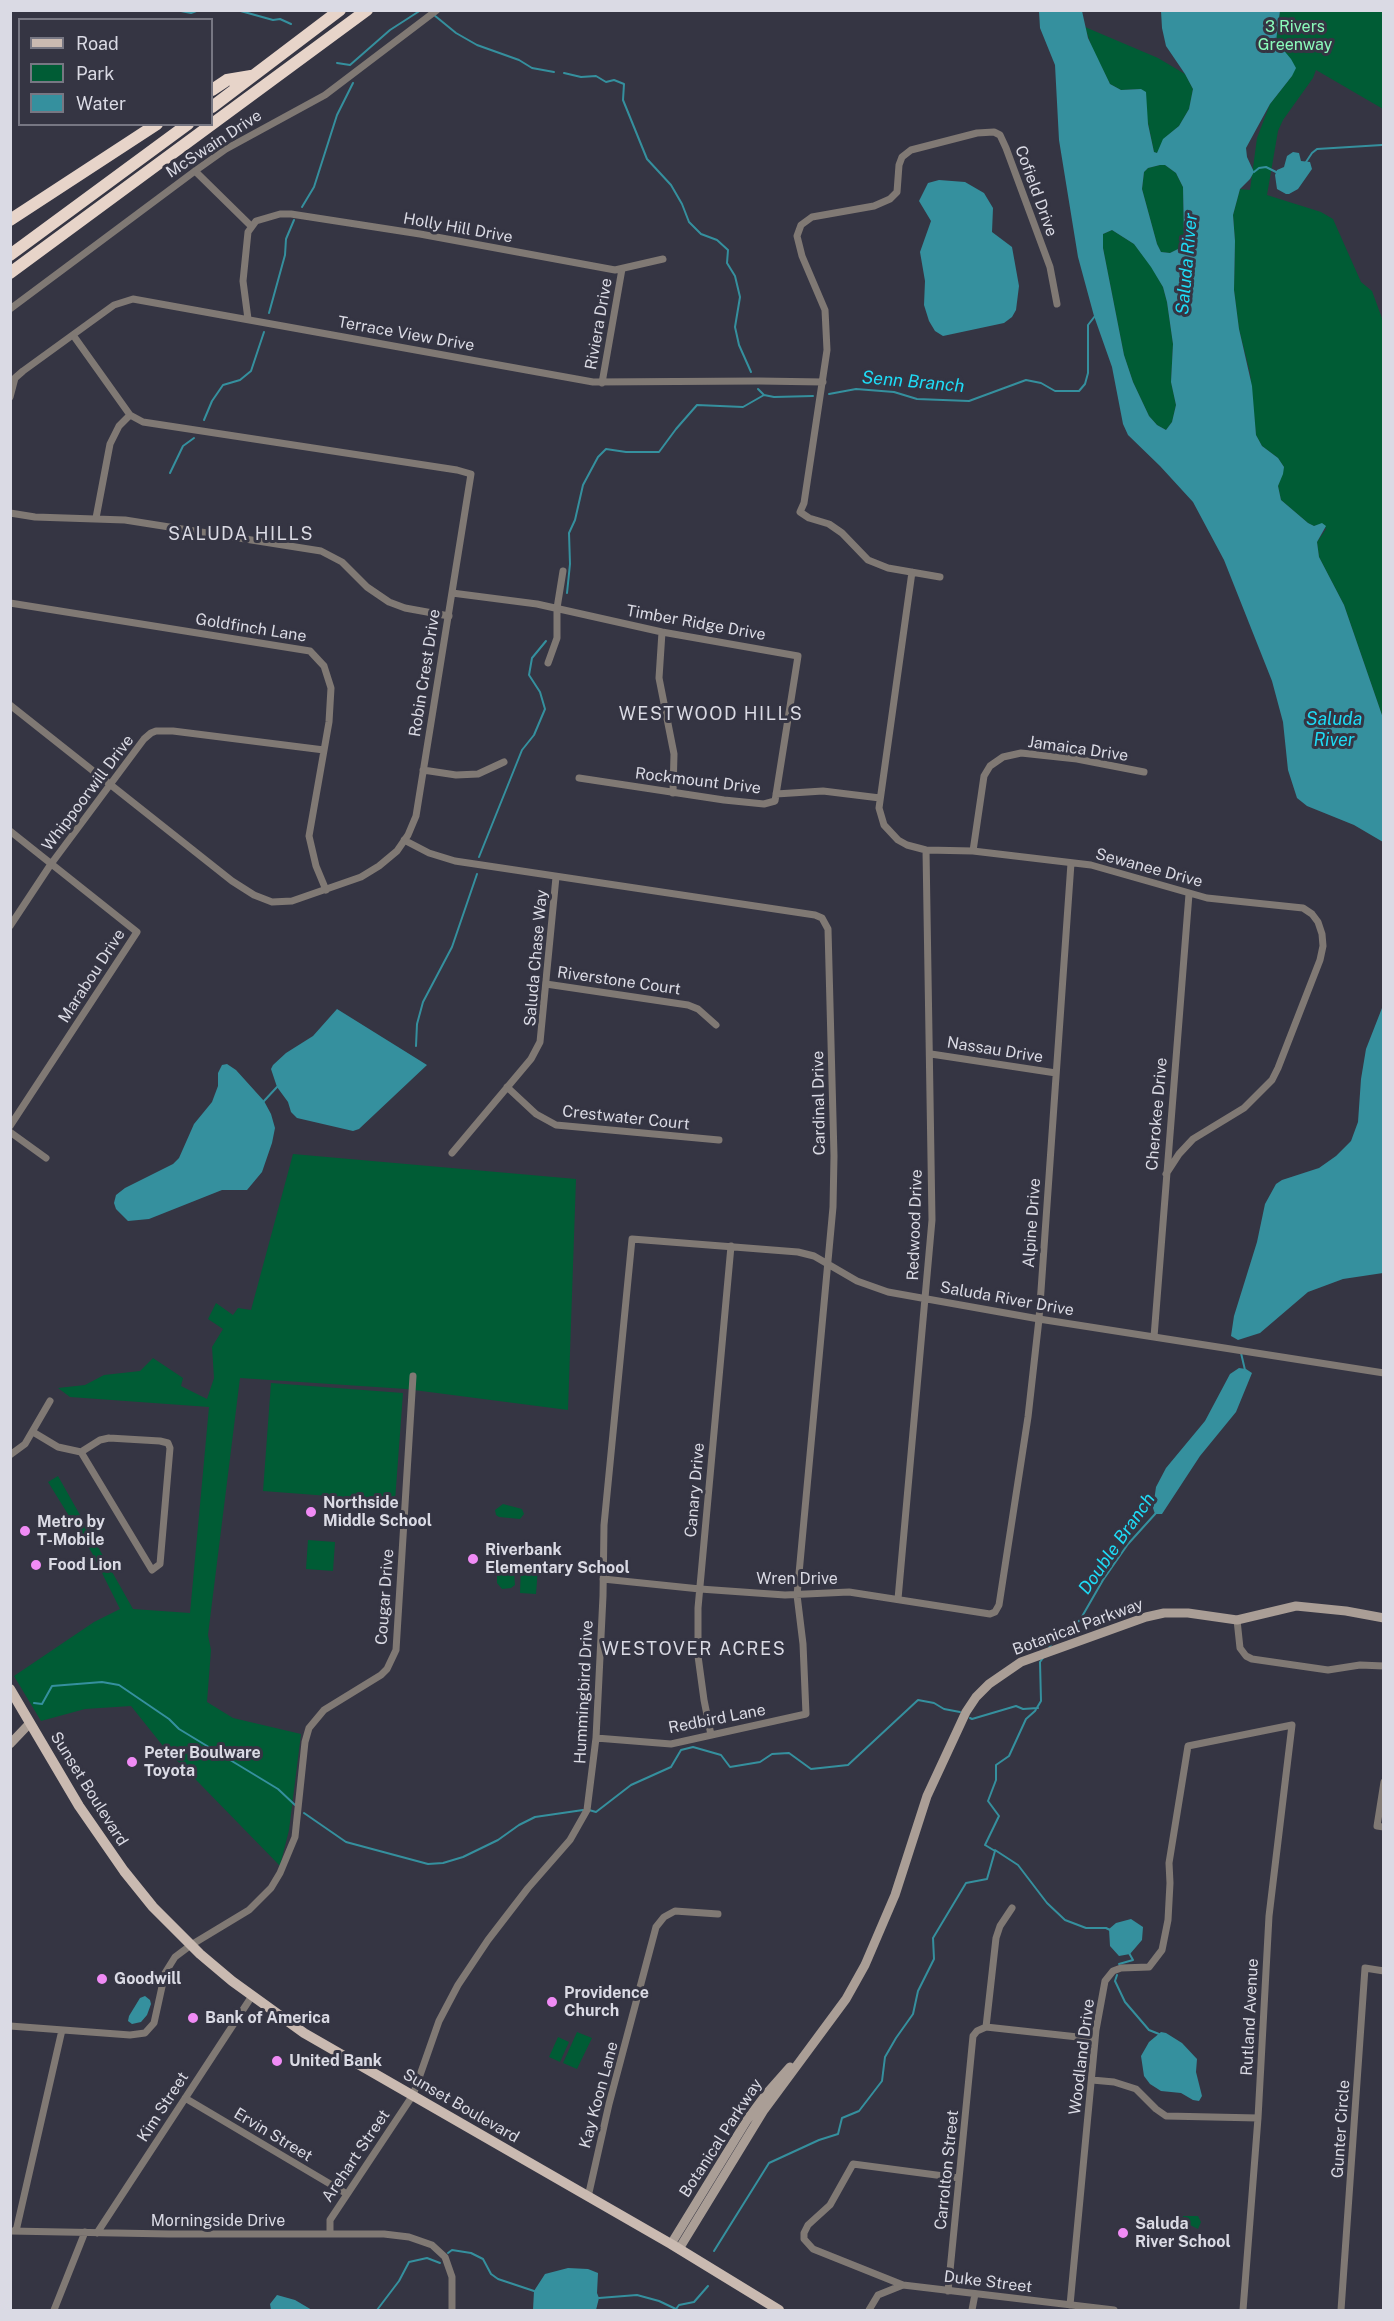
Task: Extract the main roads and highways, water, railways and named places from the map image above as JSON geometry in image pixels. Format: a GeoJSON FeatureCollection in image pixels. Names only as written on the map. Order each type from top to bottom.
{"type":"FeatureCollection","features":[{"type":"Feature","properties":{"kind":"highway"},"geometry":{"type":"LineString","coordinates":[[213,106],[340,10]]}},
{"type":"Feature","properties":{"kind":"highway"},"geometry":{"type":"LineString","coordinates":[[213,123],[367,10]]}},
{"type":"Feature","properties":{"kind":"highway"},"geometry":{"type":"LineString","coordinates":[[213,89],[227,80],[255,75]]}},
{"type":"Feature","properties":{"kind":"highway"},"geometry":{"type":"LineString","coordinates":[[10,220],[154,126]]}},
{"type":"Feature","properties":{"kind":"highway"},"geometry":{"type":"LineString","coordinates":[[10,255],[185,126]]}},
{"type":"Feature","properties":{"kind":"highway"},"geometry":{"type":"LineString","coordinates":[[10,273],[210,126]]}},
{"type":"Feature","properties":{"kind":"main road","name":"Sunset Boulevard"},"geometry":{"type":"LineString","coordinates":[[10,1689],[79,1806],[124,1871],[153,1907],[190,1945],[252,1996],[304,2033],[675,2246],[779,2310]]}},
{"type":"Feature","properties":{"kind":"water","name":"Saluda River"},"geometry":{"type":"Polygon","coordinates":[[[1039,11],[1082,11],[1088,38],[1110,84],[1121,90],[1141,89],[1146,92],[1148,124],[1154,152],[1157,153],[1163,139],[1179,126],[1189,109],[1193,89],[1166,46],[1161,11],[1280,11],[1276,41],[1296,68],[1270,104],[1246,148],[1247,157],[1254,172],[1240,189],[1233,215],[1234,290],[1239,329],[1252,386],[1256,435],[1262,446],[1278,458],[1284,467],[1278,486],[1281,500],[1308,523],[1314,526],[1322,523],[1326,526],[1317,542],[1319,557],[1344,605],[1383,718],[1383,842],[1354,825],[1307,806],[1297,798],[1288,770],[1283,722],[1272,681],[1224,560],[1193,502],[1128,435],[1123,424],[1112,367],[1094,316],[1078,257],[1059,140],[1055,65],[1040,28],[1039,11]],[[1165,165],[1148,168],[1144,172],[1142,189],[1157,244],[1161,252],[1170,253],[1178,249],[1184,236],[1183,187],[1176,173],[1165,165]],[[1112,230],[1103,234],[1103,248],[1124,355],[1133,382],[1149,416],[1157,425],[1166,430],[1172,422],[1176,405],[1171,382],[1173,344],[1163,287],[1134,244],[1112,230]]]}},
{"type":"Feature","properties":{"kind":"water"},"geometry":{"type":"Polygon","coordinates":[[[1293,152],[1299,153],[1301,161],[1310,162],[1312,169],[1298,189],[1286,194],[1277,189],[1275,175],[1277,170],[1284,167],[1287,156],[1293,152]]]}},
{"type":"Feature","properties":{"kind":"water"},"geometry":{"type":"Polygon","coordinates":[[[939,180],[965,182],[984,193],[993,208],[992,232],[1012,247],[1019,286],[1016,310],[1012,317],[1004,323],[943,336],[935,331],[929,321],[924,305],[925,281],[920,252],[931,221],[919,201],[928,183],[939,180]]]}},
{"type":"Feature","properties":{"kind":"water"},"geometry":{"type":"Polygon","coordinates":[[[1383,995],[1383,1273],[1343,1279],[1308,1292],[1260,1333],[1238,1340],[1231,1336],[1234,1316],[1257,1242],[1265,1204],[1276,1184],[1319,1168],[1351,1141],[1358,1122],[1366,1049],[1382,1008],[1383,995]]]}},
{"type":"Feature","properties":{"kind":"water"},"geometry":{"type":"Polygon","coordinates":[[[337,1009],[427,1065],[359,1129],[353,1131],[297,1118],[277,1087],[271,1069],[286,1053],[313,1036],[337,1009]]]}},
{"type":"Feature","properties":{"kind":"water"},"geometry":{"type":"Polygon","coordinates":[[[227,1064],[236,1070],[264,1101],[271,1114],[275,1128],[262,1172],[247,1190],[222,1190],[149,1219],[128,1221],[116,1209],[114,1203],[116,1195],[125,1188],[173,1164],[179,1158],[194,1124],[212,1102],[222,1065],[227,1064]]]}},
{"type":"Feature","properties":{"kind":"water"},"geometry":{"type":"Polygon","coordinates":[[[1239,1368],[1252,1373],[1236,1412],[1200,1456],[1162,1514],[1155,1514],[1153,1508],[1156,1487],[1166,1468],[1205,1421],[1230,1374],[1239,1368]]]}},
{"type":"Feature","properties":{"kind":"water"},"geometry":{"type":"Polygon","coordinates":[[[1131,1919],[1143,1927],[1142,1940],[1130,1954],[1119,1956],[1110,1946],[1109,1929],[1116,1923],[1131,1919]]]}},
{"type":"Feature","properties":{"kind":"water"},"geometry":{"type":"Polygon","coordinates":[[[145,1996],[151,2004],[147,2015],[141,2022],[132,2024],[128,2021],[129,2016],[140,1998],[145,1996]]]}},
{"type":"Feature","properties":{"kind":"water"},"geometry":{"type":"Polygon","coordinates":[[[1161,2032],[1182,2043],[1197,2059],[1196,2072],[1202,2096],[1199,2101],[1181,2093],[1161,2091],[1150,2084],[1144,2076],[1141,2056],[1149,2042],[1161,2032]]]}},
{"type":"Feature","properties":{"kind":"water"},"geometry":{"type":"Polygon","coordinates":[[[568,2268],[588,2269],[598,2273],[599,2298],[596,2310],[533,2310],[534,2291],[545,2274],[568,2268]]]}},
{"type":"Feature","properties":{"kind":"water"},"geometry":{"type":"Polygon","coordinates":[[[277,2295],[295,2300],[312,2310],[271,2310],[270,2304],[277,2295]]]}},
{"type":"Feature","properties":{"kind":"waterway","name":"Senn Branch"},"geometry":{"type":"LineString","coordinates":[[176,10],[191,13],[199,10]]}},
{"type":"Feature","properties":{"kind":"waterway","name":"Senn Branch"},"geometry":{"type":"LineString","coordinates":[[237,10],[273,20],[280,19],[291,24]]}},
{"type":"Feature","properties":{"kind":"waterway","name":"Senn Branch"},"geometry":{"type":"LineString","coordinates":[[337,63],[350,65],[390,30],[421,10]]}},
{"type":"Feature","properties":{"kind":"waterway","name":"Senn Branch"},"geometry":{"type":"LineString","coordinates":[[434,15],[456,33],[477,45],[519,60],[532,68],[554,72]]}},
{"type":"Feature","properties":{"kind":"waterway","name":"Senn Branch"},"geometry":{"type":"LineString","coordinates":[[564,73],[581,77],[596,76],[606,82],[614,80],[624,84],[623,100],[647,159],[671,185],[689,222],[701,234],[717,240],[728,250],[727,263],[735,276],[740,297],[735,327],[739,345],[751,372]]}},
{"type":"Feature","properties":{"kind":"waterway"},"geometry":{"type":"LineString","coordinates":[[302,207],[314,187],[337,115],[353,83]]}},
{"type":"Feature","properties":{"kind":"waterway"},"geometry":{"type":"LineString","coordinates":[[1306,162],[1317,149],[1382,145]]}},
{"type":"Feature","properties":{"kind":"waterway"},"geometry":{"type":"LineString","coordinates":[[1254,172],[1266,167],[1278,173]]}},
{"type":"Feature","properties":{"kind":"waterway"},"geometry":{"type":"LineString","coordinates":[[269,313],[285,255],[286,239],[294,220]]}},
{"type":"Feature","properties":{"kind":"waterway","name":"Senn Branch"},"geometry":{"type":"LineString","coordinates":[[829,394],[856,389],[894,392],[917,399],[969,401],[1026,380],[1041,383],[1055,391],[1079,391],[1085,384],[1088,373],[1088,325],[1095,316]]}},
{"type":"Feature","properties":{"kind":"waterway"},"geometry":{"type":"LineString","coordinates":[[204,420],[212,401],[223,385],[240,380],[251,371],[264,332]]}},
{"type":"Feature","properties":{"kind":"waterway","name":"Senn Branch"},"geometry":{"type":"LineString","coordinates":[[758,389],[764,395],[774,397],[813,396]]}},
{"type":"Feature","properties":{"kind":"waterway"},"geometry":{"type":"LineString","coordinates":[[567,593],[570,564],[569,533],[575,520],[583,485],[598,457],[606,449],[626,452],[659,452],[697,405],[743,407],[764,395]]}},
{"type":"Feature","properties":{"kind":"waterway"},"geometry":{"type":"LineString","coordinates":[[170,473],[183,446],[194,438]]}},
{"type":"Feature","properties":{"kind":"waterway"},"geometry":{"type":"LineString","coordinates":[[479,857],[522,750],[534,735],[545,709],[540,692],[529,675],[532,658],[546,641]]}},
{"type":"Feature","properties":{"kind":"waterway"},"geometry":{"type":"LineString","coordinates":[[416,1046],[417,1024],[423,1002],[452,947],[477,874]]}},
{"type":"Feature","properties":{"kind":"waterway"},"geometry":{"type":"LineString","coordinates":[[264,1101],[277,1087]]}},
{"type":"Feature","properties":{"kind":"waterway","name":"Double Branch"},"geometry":{"type":"LineString","coordinates":[[1241,1353],[1245,1370]]}},
{"type":"Feature","properties":{"kind":"waterway","name":"Double Branch"},"geometry":{"type":"LineString","coordinates":[[1049,1648],[1053,1641],[1080,1620],[1103,1580],[1128,1544],[1156,1513]]}},
{"type":"Feature","properties":{"kind":"waterway","name":"Double Branch"},"geometry":{"type":"LineString","coordinates":[[985,1845],[999,1816],[988,1801],[996,1780],[996,1765],[1009,1756],[1026,1719],[1041,1701],[1040,1662],[1043,1658]]}},
{"type":"Feature","properties":{"kind":"waterway"},"geometry":{"type":"LineString","coordinates":[[34,1703],[42,1704],[52,1686],[102,1682],[119,1685],[169,1719],[179,1729],[278,1789],[295,1805]]}},
{"type":"Feature","properties":{"kind":"waterway"},"geometry":{"type":"LineString","coordinates":[[589,1810],[596,1812],[631,1785],[671,1767],[681,1750],[693,1747],[721,1755],[730,1767],[760,1762],[772,1754],[789,1753],[811,1769],[848,1765],[918,1700],[960,1712]]}},
{"type":"Feature","properties":{"kind":"waterway"},"geometry":{"type":"LineString","coordinates":[[970,1718],[1016,1706],[1023,1709],[1038,1708]]}},
{"type":"Feature","properties":{"kind":"waterway"},"geometry":{"type":"LineString","coordinates":[[304,1813],[346,1842],[428,1864],[443,1863],[463,1857],[498,1840],[535,1817],[583,1810]]}},
{"type":"Feature","properties":{"kind":"waterway","name":"Double Branch"},"geometry":{"type":"LineString","coordinates":[[714,2251],[769,2163],[819,2140],[838,2134],[842,2118],[859,2111],[882,2081],[885,2057],[913,2014],[918,1991],[934,1959],[933,1938],[966,1883],[987,1879],[995,1851],[985,1845]]}},
{"type":"Feature","properties":{"kind":"waterway"},"geometry":{"type":"LineString","coordinates":[[995,1850],[1018,1865],[1047,1903],[1065,1920],[1086,1928],[1110,1930]]}},
{"type":"Feature","properties":{"kind":"waterway"},"geometry":{"type":"LineString","coordinates":[[1119,1964],[1133,1960],[1129,1953]]}},
{"type":"Feature","properties":{"kind":"waterway"},"geometry":{"type":"LineString","coordinates":[[1117,1975],[1115,1981],[1125,2002],[1149,2030],[1159,2034]]}},
{"type":"Feature","properties":{"kind":"waterway","name":"Double Branch"},"geometry":{"type":"LineString","coordinates":[[448,2253],[452,2250],[471,2253],[483,2259],[491,2274],[498,2279],[534,2291]]}},
{"type":"Feature","properties":{"kind":"waterway","name":"Double Branch"},"geometry":{"type":"LineString","coordinates":[[377,2310],[399,2281],[409,2262],[427,2258],[440,2263]]}},
{"type":"Feature","properties":{"kind":"waterway","name":"Double Branch"},"geometry":{"type":"LineString","coordinates":[[676,2309],[679,2305],[694,2302],[708,2286]]}},
{"type":"Feature","properties":{"kind":"waterway","name":"Double Branch"},"geometry":{"type":"LineString","coordinates":[[599,2298],[637,2295],[659,2301],[678,2310]]}},
{"type":"Feature","properties":{"kind":"place","name":"Northside Middle School"},"geometry":{"type":"Point","coordinates":[311,1512]}},
{"type":"Feature","properties":{"kind":"place","name":"Metro by T-Mobile"},"geometry":{"type":"Point","coordinates":[25,1531]}},
{"type":"Feature","properties":{"kind":"place","name":"Riverbank Elementary School"},"geometry":{"type":"Point","coordinates":[473,1559]}},
{"type":"Feature","properties":{"kind":"place","name":"Food Lion"},"geometry":{"type":"Point","coordinates":[36,1565]}},
{"type":"Feature","properties":{"kind":"place","name":"Peter Boulware Toyota"},"geometry":{"type":"Point","coordinates":[132,1762]}},
{"type":"Feature","properties":{"kind":"place","name":"Goodwill"},"geometry":{"type":"Point","coordinates":[102,1979]}},
{"type":"Feature","properties":{"kind":"place","name":"Providence Church"},"geometry":{"type":"Point","coordinates":[552,2002]}},
{"type":"Feature","properties":{"kind":"place","name":"Bank of America"},"geometry":{"type":"Point","coordinates":[193,2018]}},
{"type":"Feature","properties":{"kind":"place","name":"United Bank"},"geometry":{"type":"Point","coordinates":[277,2061]}},
{"type":"Feature","properties":{"kind":"place","name":"Saluda River School"},"geometry":{"type":"Point","coordinates":[1123,2233]}},
{"type":"Feature","properties":{"kind":"district","name":"SALUDA HILLS"},"geometry":{"type":"Point","coordinates":[241,534]}},
{"type":"Feature","properties":{"kind":"district","name":"WESTWOOD HILLS"},"geometry":{"type":"Point","coordinates":[711,714]}},
{"type":"Feature","properties":{"kind":"district","name":"WESTOVER ACRES"},"geometry":{"type":"Point","coordinates":[694,1649]}},
{"type":"Feature","properties":{"kind":"park label","name":"3 Rivers Greenway"},"geometry":{"type":"Point","coordinates":[1295,36]}}]}
